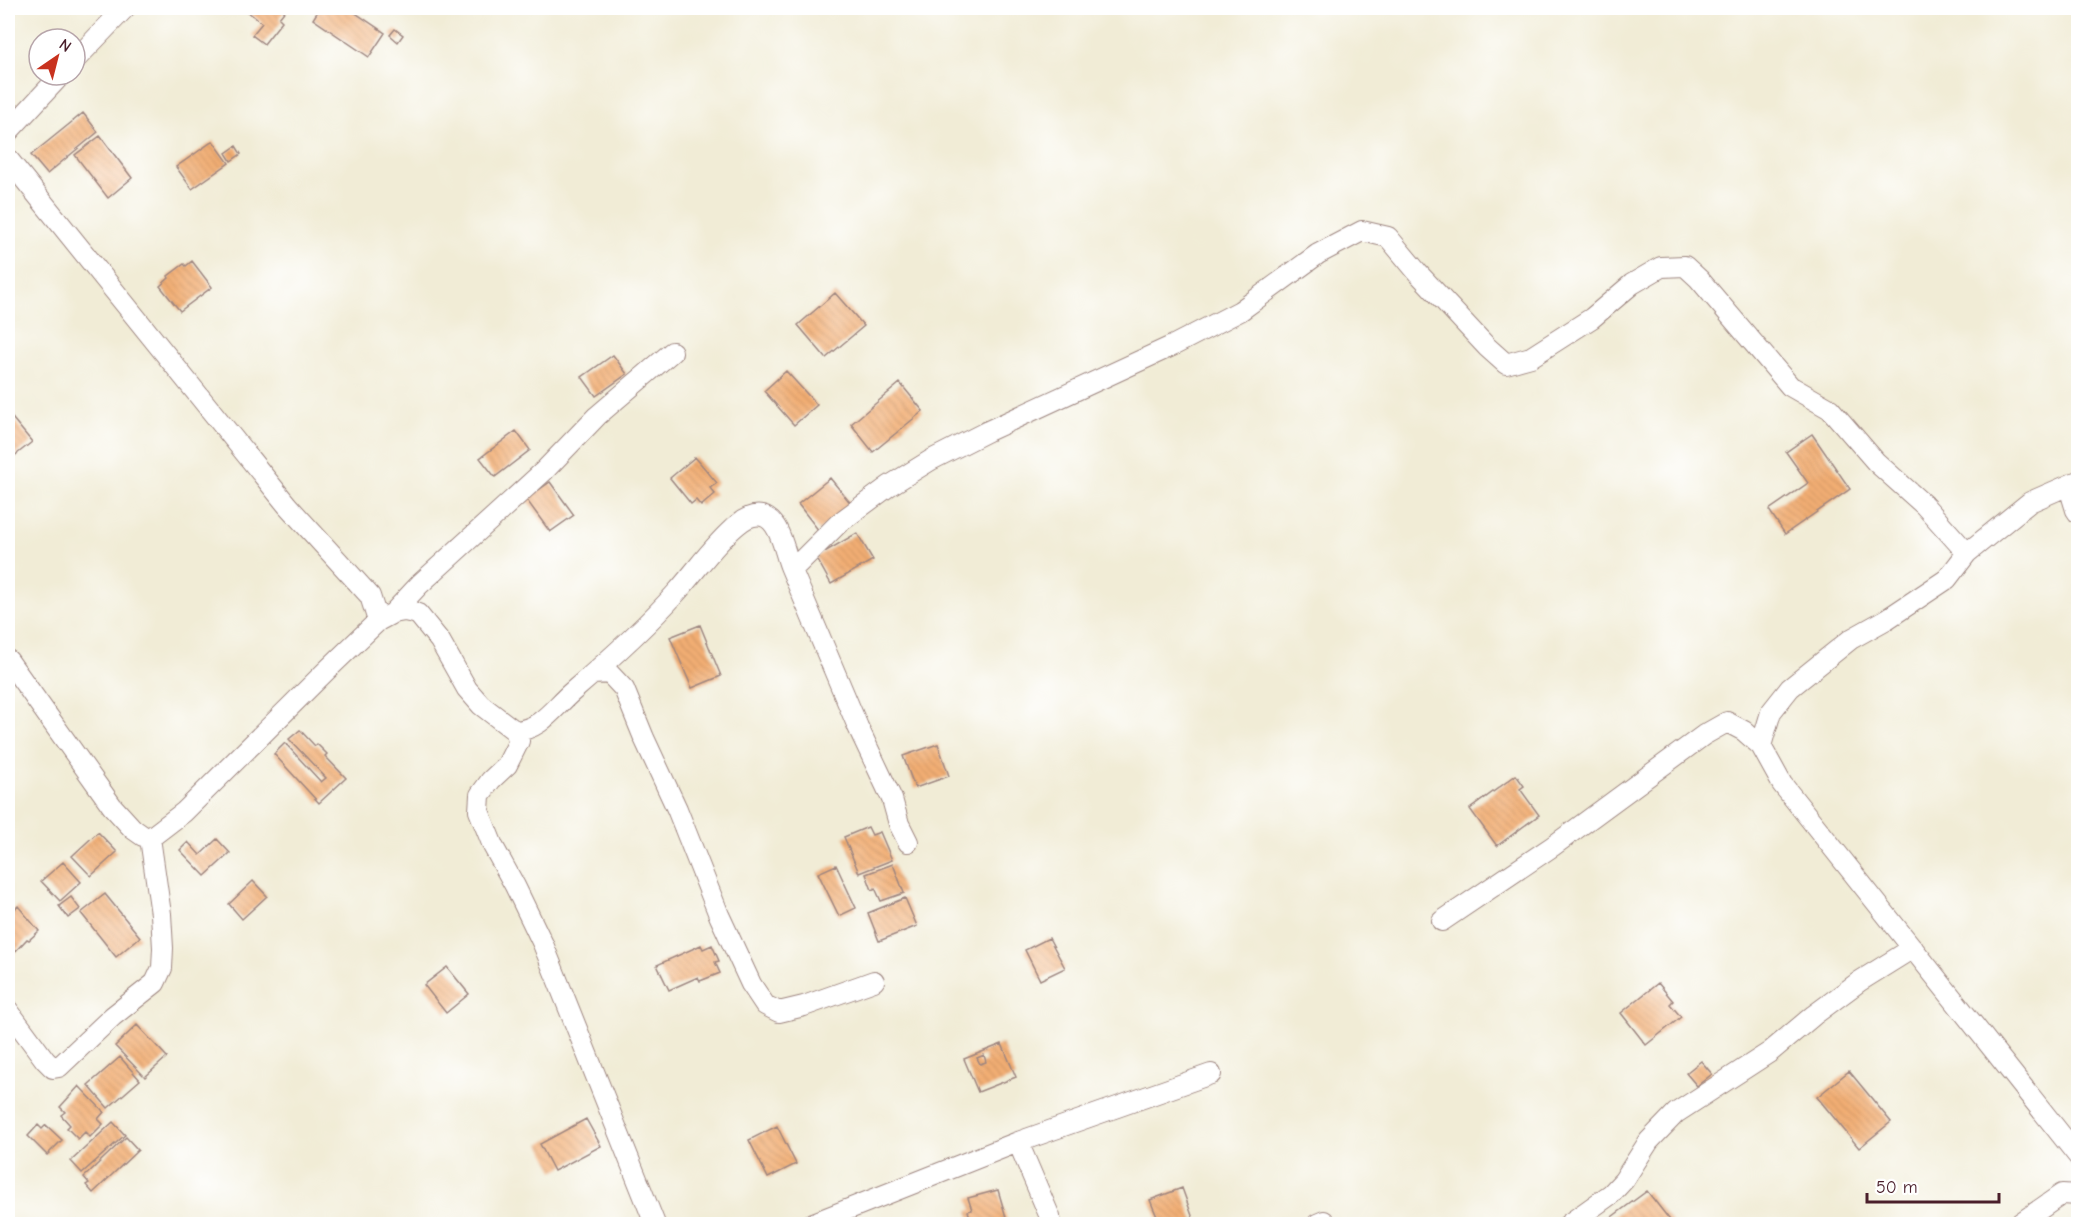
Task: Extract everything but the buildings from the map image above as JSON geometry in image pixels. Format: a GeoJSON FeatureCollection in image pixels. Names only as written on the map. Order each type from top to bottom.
{"type":"FeatureCollection","features":[{"type":"Feature","properties":{"kind":"street"},"geometry":{"type":"LineString","coordinates":[[87,48],[125,8]]}},
{"type":"Feature","properties":{"kind":"street"},"geometry":{"type":"LineString","coordinates":[[8,132],[50,87]]}},
{"type":"Feature","properties":{"kind":"street"},"geometry":{"type":"LineString","coordinates":[[8,159],[287,505],[370,596],[386,617]]}},
{"type":"Feature","properties":{"kind":"street"},"geometry":{"type":"LineString","coordinates":[[790,566],[798,564],[839,523],[889,486],[932,460],[988,431],[1174,345],[1240,311],[1318,254],[1362,231],[1388,237],[1418,273],[1487,347],[1506,364],[1531,357],[1592,318],[1632,284],[1661,267],[1685,266],[1699,279],[1790,386],[1830,409],[1876,462],[1924,505],[1967,553]]}},
{"type":"Feature","properties":{"kind":"street"},"geometry":{"type":"LineString","coordinates":[[150,838],[184,813],[230,764],[420,584],[544,471],[597,416],[672,352]]}},
{"type":"Feature","properties":{"kind":"street"},"geometry":{"type":"LineString","coordinates":[[1761,746],[1771,712],[1790,688],[1851,639],[1887,619],[1947,579],[1967,553],[2030,502],[2074,484],[2076,510],[2079,513]]}},
{"type":"Feature","properties":{"kind":"street"},"geometry":{"type":"LineString","coordinates":[[514,731],[527,730],[544,720],[570,693],[624,647],[737,525],[749,516],[761,516],[770,520],[780,537],[790,566],[858,727],[892,799],[908,842]]}},
{"type":"Feature","properties":{"kind":"street"},"geometry":{"type":"LineString","coordinates":[[386,617],[405,611],[418,614],[440,640],[467,689],[481,705],[514,731],[519,741],[507,765],[491,780],[480,795],[479,811],[493,846],[543,944],[655,1224]]}},
{"type":"Feature","properties":{"kind":"street"},"geometry":{"type":"LineString","coordinates":[[8,660],[112,806],[134,829],[150,838]]}},
{"type":"Feature","properties":{"kind":"street"},"geometry":{"type":"LineString","coordinates":[[593,674],[609,673],[624,689],[677,809],[719,915],[751,984],[765,1005],[779,1011],[804,1006],[874,981]]}},
{"type":"Feature","properties":{"kind":"street"},"geometry":{"type":"LineString","coordinates":[[1442,921],[1553,846],[1704,735],[1727,722],[1761,746],[1782,784],[2079,1156]]}},
{"type":"Feature","properties":{"kind":"street"},"geometry":{"type":"LineString","coordinates":[[8,1010],[45,1060],[53,1068],[59,1067],[113,1016],[154,982],[162,968],[163,948],[150,838]]}},
{"type":"Feature","properties":{"kind":"street"},"geometry":{"type":"LineString","coordinates":[[1569,1224],[1611,1194],[1624,1180],[1649,1141],[1676,1113],[1770,1052],[1860,981],[1913,948]]}},
{"type":"Feature","properties":{"kind":"street"},"geometry":{"type":"LineString","coordinates":[[811,1224],[1018,1142],[1211,1074]]}},
{"type":"Feature","properties":{"kind":"street"},"geometry":{"type":"LineString","coordinates":[[1018,1142],[1051,1224]]}},
{"type":"Feature","properties":{"kind":"street"},"geometry":{"type":"LineString","coordinates":[[2019,1224],[2062,1194],[2079,1195]]}}]}
